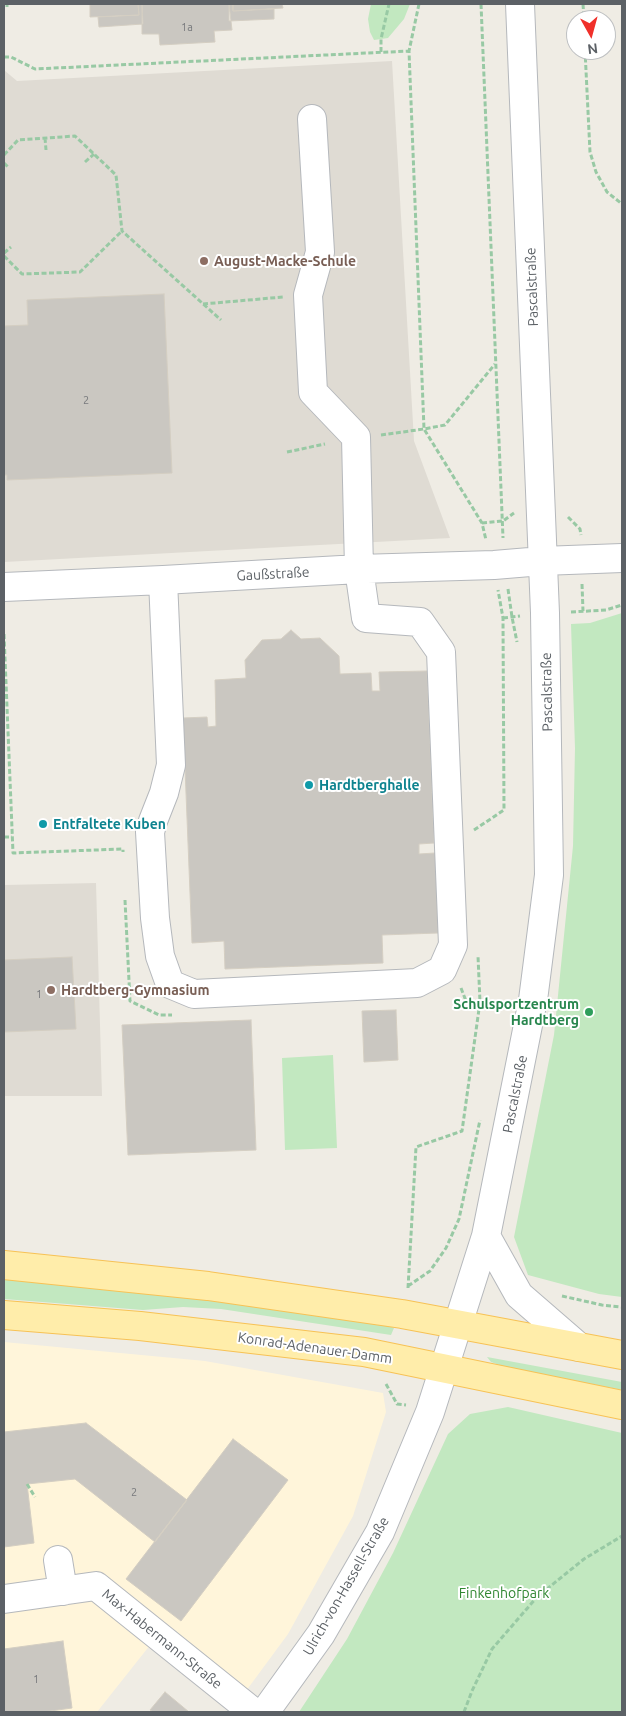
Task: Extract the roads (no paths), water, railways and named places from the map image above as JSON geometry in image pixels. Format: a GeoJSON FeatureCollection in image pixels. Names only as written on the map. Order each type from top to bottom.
{"type":"FeatureCollection","features":[{"type":"Feature","properties":{"kind":"main road"},"geometry":{"type":"LineString","coordinates":[[4,1265],[208,1286],[459,1324],[622,1355]]}},
{"type":"Feature","properties":{"kind":"main road","name":"Konrad-Adenauer-Damm"},"geometry":{"type":"LineString","coordinates":[[4,1315],[140,1326],[364,1352],[622,1405]]}},
{"type":"Feature","properties":{"kind":"street","name":"Pascalstraße"},"geometry":{"type":"LineString","coordinates":[[445,1368],[486,1236],[533,1000],[549,875],[545,613],[520,4]]}},
{"type":"Feature","properties":{"kind":"street"},"geometry":{"type":"LineString","coordinates":[[163,580],[171,764],[164,792],[150,832],[155,918],[160,956],[170,984],[194,994],[417,983],[442,970],[453,945],[441,652],[420,622],[366,618],[359,569],[356,437],[313,392],[308,295],[320,252],[312,119]]}},
{"type":"Feature","properties":{"kind":"street","name":"Gaußstraße"},"geometry":{"type":"LineString","coordinates":[[4,587],[622,558]]}},
{"type":"Feature","properties":{"kind":"street"},"geometry":{"type":"LineString","coordinates":[[486,1236],[519,1295],[579,1346]]}},
{"type":"Feature","properties":{"kind":"street","name":"Ulrich-von-Hassell-Straße"},"geometry":{"type":"LineString","coordinates":[[265,1712],[320,1634],[380,1532],[430,1412],[445,1368]]}},
{"type":"Feature","properties":{"kind":"street"},"geometry":{"type":"LineString","coordinates":[[58,1560],[63,1591]]}},
{"type":"Feature","properties":{"kind":"street","name":"Max-Habermann-Straße"},"geometry":{"type":"LineString","coordinates":[[4,1599],[96,1586],[253,1712]]}},
{"type":"Feature","properties":{"kind":"place","name":"August-Macke-Schule"},"geometry":{"type":"Point","coordinates":[204,261]}},
{"type":"Feature","properties":{"kind":"place","name":"Hardtberghalle"},"geometry":{"type":"Point","coordinates":[309,785]}},
{"type":"Feature","properties":{"kind":"place","name":"Entfaltete Kuben"},"geometry":{"type":"Point","coordinates":[43,824]}},
{"type":"Feature","properties":{"kind":"place","name":"Hardtberg-Gymnasium"},"geometry":{"type":"Point","coordinates":[51,990]}},
{"type":"Feature","properties":{"kind":"place","name":"Schulsportzentrum Hardtberg"},"geometry":{"type":"Point","coordinates":[589,1012]}},
{"type":"Feature","properties":{"kind":"park label","name":"Finkenhofpark"},"geometry":{"type":"Point","coordinates":[504,1593]}}]}
